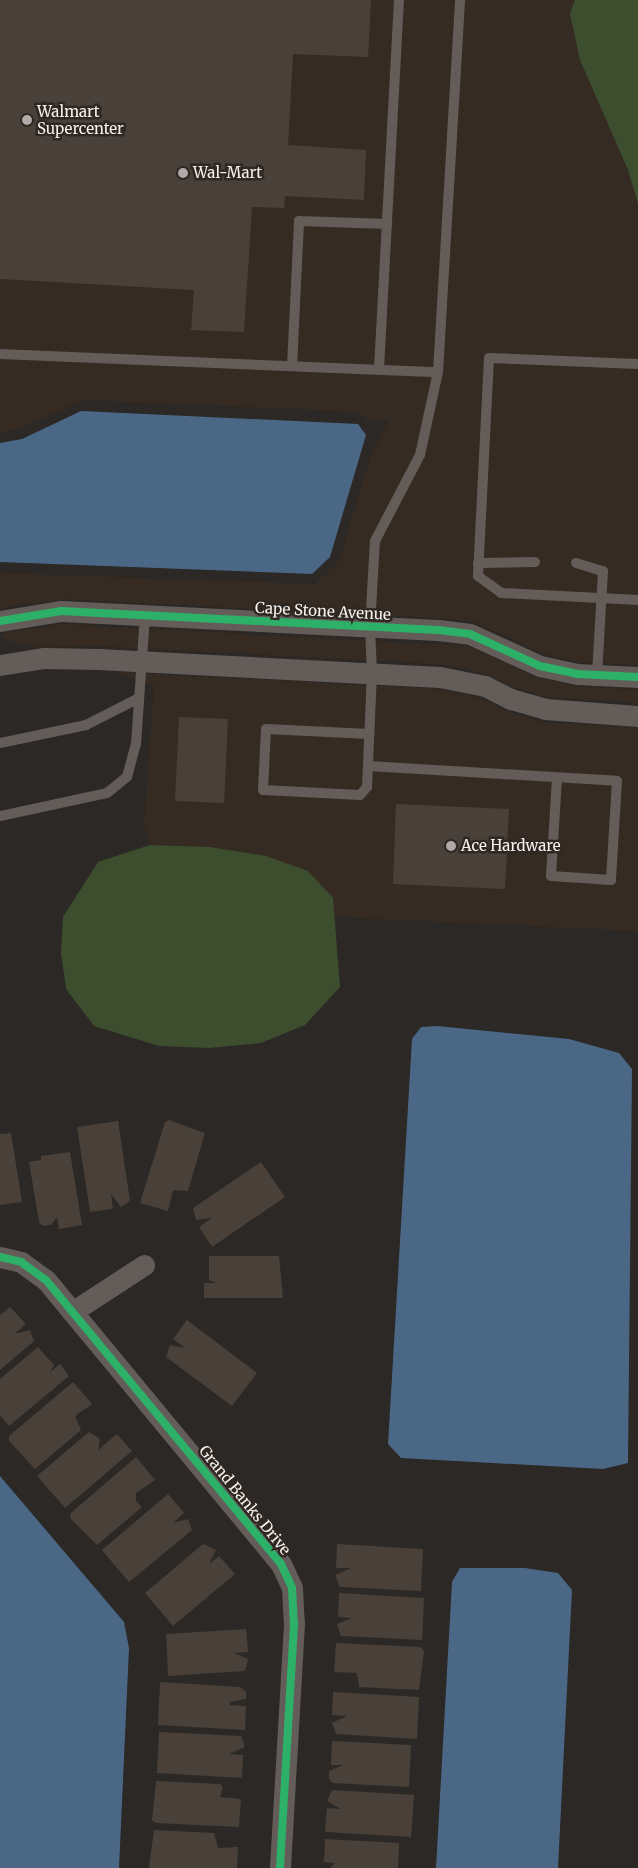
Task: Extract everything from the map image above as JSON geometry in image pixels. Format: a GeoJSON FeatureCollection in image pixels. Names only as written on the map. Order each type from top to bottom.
{"type":"FeatureCollection","features":[{"type":"Feature","properties":{"kind":"street","name":"Cape Stone Avenue"},"geometry":{"type":"LineString","coordinates":[[0,621],[61,611],[470,634],[540,666],[597,676],[638,677]]}},
{"type":"Feature","properties":{"kind":"street"},"geometry":{"type":"LineString","coordinates":[[0,665],[44,658],[142,661],[440,677],[476,684],[545,709],[638,716]]}},
{"type":"Feature","properties":{"kind":"street","name":"Grand Banks Drive"},"geometry":{"type":"LineString","coordinates":[[0,1257],[21,1262],[46,1280],[281,1564],[292,1588],[294,1624],[280,1868]]}},
{"type":"Feature","properties":{"kind":"street"},"geometry":{"type":"LineString","coordinates":[[72,1312],[144,1265]]}},
{"type":"Feature","properties":{"kind":"lane"},"geometry":{"type":"LineString","coordinates":[[379,370],[398,0]]}},
{"type":"Feature","properties":{"kind":"lane"},"geometry":{"type":"LineString","coordinates":[[369,734],[266,729],[263,790],[360,795],[367,787],[372,673],[370,627],[375,542],[420,455],[438,372],[460,0]]}},
{"type":"Feature","properties":{"kind":"lane"},"geometry":{"type":"LineString","coordinates":[[292,366],[299,221],[387,224]]}},
{"type":"Feature","properties":{"kind":"lane"},"geometry":{"type":"LineString","coordinates":[[0,354],[438,372]]}},
{"type":"Feature","properties":{"kind":"lane"},"geometry":{"type":"LineString","coordinates":[[638,364],[489,358],[478,563],[478,576],[501,593],[638,600]]}},
{"type":"Feature","properties":{"kind":"lane"},"geometry":{"type":"LineString","coordinates":[[478,563],[536,562]]}},
{"type":"Feature","properties":{"kind":"lane"},"geometry":{"type":"LineString","coordinates":[[576,564],[603,571],[597,676]]}},
{"type":"Feature","properties":{"kind":"lane"},"geometry":{"type":"LineString","coordinates":[[0,816],[107,793],[119,787],[132,764],[142,661],[144,615]]}},
{"type":"Feature","properties":{"kind":"lane"},"geometry":{"type":"LineString","coordinates":[[0,743],[86,725],[139,698]]}},
{"type":"Feature","properties":{"kind":"lane"},"geometry":{"type":"LineString","coordinates":[[368,766],[617,781],[610,880],[551,876],[557,778]]}},
{"type":"Feature","properties":{"kind":"shaded area"},"geometry":{"type":"Polygon","coordinates":[[[0,0],[575,0],[570,14],[580,60],[628,170],[638,204],[638,665],[579,662],[544,654],[474,622],[439,618],[62,599],[0,608],[0,573],[315,584],[339,561],[370,457],[390,420],[367,420],[360,413],[342,411],[82,400],[20,429],[0,432],[0,0]]]}},
{"type":"Feature","properties":{"kind":"shaded area"},"geometry":{"type":"Polygon","coordinates":[[[62,624],[467,646],[536,677],[575,686],[638,690],[638,703],[547,697],[515,688],[487,674],[441,664],[99,646],[32,647],[0,638],[4,633],[62,624]]]}},
{"type":"Feature","properties":{"kind":"shaded area"},"geometry":{"type":"Polygon","coordinates":[[[114,672],[439,689],[481,698],[508,712],[544,722],[638,728],[638,931],[335,917],[333,898],[210,847],[150,845],[144,825],[154,685],[114,672]]]}},
{"type":"Feature","properties":{"kind":"green space"},"geometry":{"type":"Polygon","coordinates":[[[575,0],[638,0],[638,204],[628,170],[580,60],[570,14],[575,0]]]}},
{"type":"Feature","properties":{"kind":"green space"},"geometry":{"type":"Polygon","coordinates":[[[150,845],[210,847],[266,856],[308,871],[333,898],[340,987],[305,1025],[261,1043],[209,1048],[159,1046],[94,1026],[66,989],[61,953],[63,917],[98,862],[150,845]]]}},
{"type":"Feature","properties":{"kind":"water"},"geometry":{"type":"Polygon","coordinates":[[[81,411],[358,424],[366,435],[330,557],[312,574],[0,562],[0,443],[22,439],[81,411]]]}},
{"type":"Feature","properties":{"kind":"water"},"geometry":{"type":"Polygon","coordinates":[[[437,1026],[569,1039],[619,1053],[632,1069],[628,1463],[603,1469],[401,1458],[388,1444],[412,1039],[421,1027],[437,1026]]]}},
{"type":"Feature","properties":{"kind":"water"},"geometry":{"type":"Polygon","coordinates":[[[0,1476],[124,1622],[129,1648],[119,1868],[0,1868],[0,1476]]]}},
{"type":"Feature","properties":{"kind":"water"},"geometry":{"type":"Polygon","coordinates":[[[460,1568],[525,1568],[558,1573],[572,1590],[558,1868],[436,1868],[452,1582],[460,1568]]]}},
{"type":"Feature","properties":{"kind":"building","name":"Wal-Mart"},"geometry":{"type":"Polygon","coordinates":[[[0,0],[371,0],[368,57],[293,54],[288,145],[366,150],[364,200],[285,196],[284,208],[252,207],[244,332],[191,330],[194,290],[0,279],[0,0]]]}},
{"type":"Feature","properties":{"kind":"building"},"geometry":{"type":"Polygon","coordinates":[[[179,717],[228,719],[224,803],[175,801],[179,717]]]}},
{"type":"Feature","properties":{"kind":"building","name":"Ace Hardware"},"geometry":{"type":"Polygon","coordinates":[[[396,804],[509,809],[505,889],[393,884],[396,804]]]}},
{"type":"Feature","properties":{"kind":"building"},"geometry":{"type":"Polygon","coordinates":[[[169,1120],[205,1133],[188,1191],[173,1190],[168,1211],[140,1203],[165,1122],[169,1120]]]}},
{"type":"Feature","properties":{"kind":"building"},"geometry":{"type":"Polygon","coordinates":[[[118,1121],[130,1201],[121,1207],[111,1194],[113,1209],[90,1212],[77,1127],[118,1121]]]}},
{"type":"Feature","properties":{"kind":"building"},"geometry":{"type":"Polygon","coordinates":[[[11,1133],[22,1202],[0,1205],[0,1134],[11,1133]]]}},
{"type":"Feature","properties":{"kind":"building"},"geometry":{"type":"Polygon","coordinates":[[[70,1152],[82,1225],[59,1229],[57,1217],[51,1225],[43,1226],[39,1222],[29,1162],[41,1160],[41,1156],[70,1152]]]}},
{"type":"Feature","properties":{"kind":"building"},"geometry":{"type":"Polygon","coordinates":[[[261,1162],[285,1197],[212,1247],[199,1227],[212,1218],[196,1220],[193,1208],[261,1162]]]}},
{"type":"Feature","properties":{"kind":"building"},"geometry":{"type":"Polygon","coordinates":[[[209,1256],[279,1256],[283,1298],[204,1298],[204,1283],[216,1283],[209,1280],[209,1256]]]}},
{"type":"Feature","properties":{"kind":"building"},"geometry":{"type":"Polygon","coordinates":[[[10,1307],[26,1324],[14,1334],[30,1330],[34,1341],[0,1370],[0,1315],[10,1307]]]}},
{"type":"Feature","properties":{"kind":"building"},"geometry":{"type":"Polygon","coordinates":[[[187,1320],[257,1373],[232,1406],[166,1357],[170,1345],[185,1348],[173,1339],[187,1320]]]}},
{"type":"Feature","properties":{"kind":"building"},"geometry":{"type":"Polygon","coordinates":[[[38,1347],[54,1365],[50,1372],[60,1364],[69,1376],[9,1426],[0,1415],[0,1379],[38,1347]]]}},
{"type":"Feature","properties":{"kind":"building"},"geometry":{"type":"Polygon","coordinates":[[[73,1382],[92,1404],[75,1416],[81,1430],[35,1469],[9,1441],[9,1436],[73,1382]]]}},
{"type":"Feature","properties":{"kind":"building"},"geometry":{"type":"Polygon","coordinates":[[[89,1432],[100,1439],[98,1450],[117,1434],[132,1451],[65,1508],[37,1476],[89,1432]]]}},
{"type":"Feature","properties":{"kind":"building"},"geometry":{"type":"Polygon","coordinates":[[[136,1457],[155,1480],[136,1493],[136,1501],[142,1507],[97,1545],[70,1518],[71,1513],[136,1457]]]}},
{"type":"Feature","properties":{"kind":"building"},"geometry":{"type":"Polygon","coordinates":[[[168,1494],[184,1513],[173,1523],[188,1519],[192,1530],[129,1582],[102,1550],[168,1494]]]}},
{"type":"Feature","properties":{"kind":"building"},"geometry":{"type":"Polygon","coordinates":[[[203,1544],[216,1550],[209,1564],[219,1556],[235,1574],[173,1626],[145,1593],[203,1544]]]}},
{"type":"Feature","properties":{"kind":"building"},"geometry":{"type":"Polygon","coordinates":[[[337,1544],[423,1549],[421,1591],[340,1587],[335,1575],[351,1568],[336,1568],[337,1544]]]}},
{"type":"Feature","properties":{"kind":"building"},"geometry":{"type":"Polygon","coordinates":[[[339,1593],[424,1598],[422,1640],[341,1636],[337,1624],[352,1618],[338,1617],[339,1593]]]}},
{"type":"Feature","properties":{"kind":"building"},"geometry":{"type":"Polygon","coordinates":[[[246,1629],[248,1652],[234,1653],[248,1659],[245,1671],[168,1676],[166,1634],[246,1629]]]}},
{"type":"Feature","properties":{"kind":"building"},"geometry":{"type":"Polygon","coordinates":[[[336,1643],[420,1647],[424,1651],[419,1690],[359,1687],[357,1673],[334,1672],[336,1643]]]}},
{"type":"Feature","properties":{"kind":"building"},"geometry":{"type":"Polygon","coordinates":[[[160,1682],[240,1687],[246,1692],[246,1699],[230,1702],[230,1705],[246,1706],[245,1730],[158,1725],[160,1682]]]}},
{"type":"Feature","properties":{"kind":"building"},"geometry":{"type":"Polygon","coordinates":[[[333,1692],[419,1697],[417,1739],[336,1734],[332,1723],[347,1716],[332,1715],[333,1692]]]}},
{"type":"Feature","properties":{"kind":"building"},"geometry":{"type":"Polygon","coordinates":[[[159,1732],[241,1736],[245,1747],[229,1754],[243,1755],[242,1778],[157,1773],[159,1732]]]}},
{"type":"Feature","properties":{"kind":"building"},"geometry":{"type":"Polygon","coordinates":[[[332,1741],[411,1745],[409,1787],[333,1783],[329,1779],[329,1771],[343,1765],[331,1765],[332,1741]]]}},
{"type":"Feature","properties":{"kind":"building"},"geometry":{"type":"Polygon","coordinates":[[[156,1781],[220,1784],[223,1787],[220,1797],[241,1799],[239,1827],[156,1823],[152,1820],[156,1781]]]}},
{"type":"Feature","properties":{"kind":"building"},"geometry":{"type":"Polygon","coordinates":[[[332,1790],[414,1795],[411,1837],[325,1832],[327,1808],[341,1809],[327,1801],[332,1790]]]}},
{"type":"Feature","properties":{"kind":"building"},"geometry":{"type":"Polygon","coordinates":[[[154,1830],[214,1833],[218,1848],[238,1847],[237,1868],[149,1868],[154,1830]]]}},
{"type":"Feature","properties":{"kind":"building"},"geometry":{"type":"Polygon","coordinates":[[[325,1839],[399,1843],[398,1868],[330,1868],[335,1863],[324,1862],[325,1839]]]}},
{"type":"Feature","properties":{"kind":"cycle path"},"geometry":{"type":"LineString","coordinates":[[0,621],[61,611],[438,630],[470,634],[540,666],[577,674],[638,677]]}},
{"type":"Feature","properties":{"kind":"cycle path"},"geometry":{"type":"LineString","coordinates":[[0,1257],[21,1262],[46,1280],[281,1564],[292,1588],[294,1624],[280,1868]]}},
{"type":"Feature","properties":{"kind":"place","name":"Walmart Supercenter"},"geometry":{"type":"Point","coordinates":[27,120]}},
{"type":"Feature","properties":{"kind":"place","name":"Wal-Mart"},"geometry":{"type":"Point","coordinates":[183,173]}},
{"type":"Feature","properties":{"kind":"place","name":"Ace Hardware"},"geometry":{"type":"Point","coordinates":[451,846]}}]}
